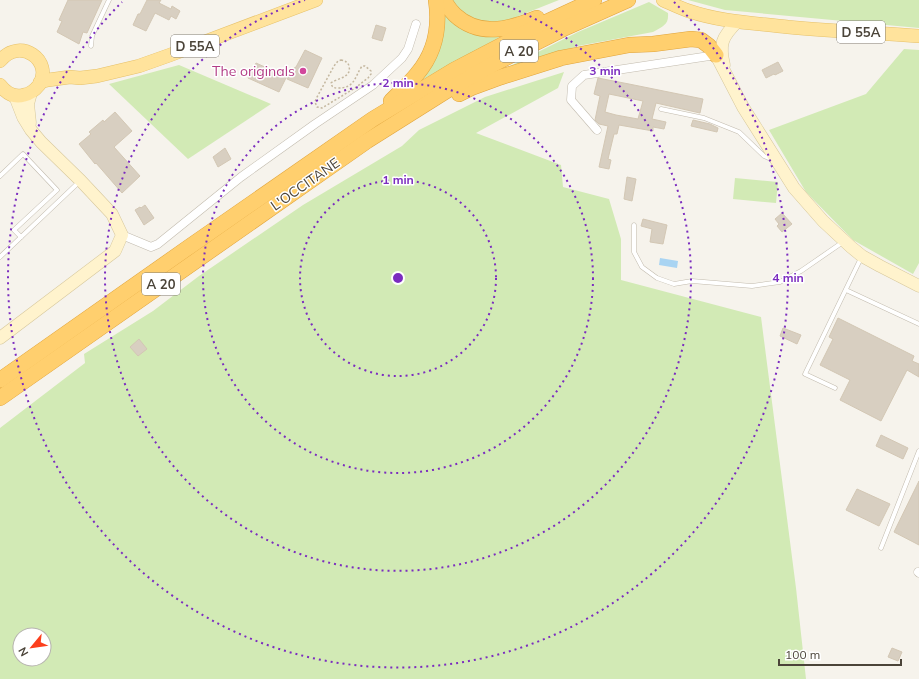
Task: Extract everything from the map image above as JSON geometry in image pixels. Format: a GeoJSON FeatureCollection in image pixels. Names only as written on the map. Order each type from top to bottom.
{"type":"FeatureCollection","features":[{"type":"Feature","properties":{"kind":"highway"},"geometry":{"type":"LineString","coordinates":[[373,119],[417,74],[426,61],[434,42],[438,27],[436,0]]}},
{"type":"Feature","properties":{"kind":"highway"},"geometry":{"type":"LineString","coordinates":[[444,0],[453,12],[466,23],[474,27],[492,30],[515,26],[561,8],[578,7]]}},
{"type":"Feature","properties":{"kind":"highway","name":"L'OCCITANE"},"geometry":{"type":"LineString","coordinates":[[0,380],[373,119],[454,70],[542,24],[594,0]]}},
{"type":"Feature","properties":{"kind":"highway","name":"L'OCCITANE"},"geometry":{"type":"LineString","coordinates":[[0,398],[360,145],[448,90],[576,23],[628,0]]}},
{"type":"Feature","properties":{"kind":"highway"},"geometry":{"type":"LineString","coordinates":[[414,112],[428,110],[471,88],[554,60],[629,45],[653,44],[691,39],[701,40],[709,46],[716,55]]}},
{"type":"Feature","properties":{"kind":"main road","name":"D 55A"},"geometry":{"type":"LineString","coordinates":[[40,82],[70,77],[80,78],[97,76],[139,66],[316,0]]}},
{"type":"Feature","properties":{"kind":"main road","name":"D 55A"},"geometry":{"type":"LineString","coordinates":[[680,7],[715,18],[737,22],[919,36]]}},
{"type":"Feature","properties":{"kind":"main road"},"geometry":{"type":"LineString","coordinates":[[0,85],[6,92],[13,95],[25,95],[31,93],[37,88],[42,77],[41,65],[32,54],[18,50],[2,57]]}},
{"type":"Feature","properties":{"kind":"main road","name":"D 55A"},"geometry":{"type":"LineString","coordinates":[[41,65],[70,77]]}},
{"type":"Feature","properties":{"kind":"street"},"geometry":{"type":"LineString","coordinates":[[728,78],[722,54],[722,43],[727,33],[737,22]]}},
{"type":"Feature","properties":{"kind":"street"},"geometry":{"type":"LineString","coordinates":[[13,95],[31,130],[112,214],[122,235],[151,246],[158,244],[241,177],[373,85],[402,58],[408,49],[416,24]]}},
{"type":"Feature","properties":{"kind":"street"},"geometry":{"type":"LineString","coordinates":[[597,130],[571,100],[572,86],[584,75],[716,55],[743,108],[799,194],[823,221],[862,256],[919,286]]}},
{"type":"Feature","properties":{"kind":"street"},"geometry":{"type":"LineString","coordinates":[[31,93],[28,104],[28,114],[31,130]]}},
{"type":"Feature","properties":{"kind":"street"},"geometry":{"type":"LineString","coordinates":[[0,338],[115,251],[122,235]]}},
{"type":"Feature","properties":{"kind":"lane"},"geometry":{"type":"LineString","coordinates":[[91,46],[92,36],[109,0]]}},
{"type":"Feature","properties":{"kind":"lane"},"geometry":{"type":"LineString","coordinates":[[661,110],[704,118],[739,132],[764,156],[779,163]]}},
{"type":"Feature","properties":{"kind":"lane"},"geometry":{"type":"LineString","coordinates":[[0,176],[23,154],[57,190],[14,230],[21,237]]}},
{"type":"Feature","properties":{"kind":"lane"},"geometry":{"type":"LineString","coordinates":[[0,257],[81,181]]}},
{"type":"Feature","properties":{"kind":"lane"},"geometry":{"type":"LineString","coordinates":[[634,225],[634,252],[642,267],[657,278],[674,284],[692,282],[752,286],[780,282],[801,271],[844,241]]}},
{"type":"Feature","properties":{"kind":"lane"},"geometry":{"type":"LineString","coordinates":[[835,388],[805,374],[862,256]]}},
{"type":"Feature","properties":{"kind":"lane"},"geometry":{"type":"LineString","coordinates":[[846,290],[919,324]]}},
{"type":"Feature","properties":{"kind":"lane"},"geometry":{"type":"LineString","coordinates":[[881,548],[919,451]]}},
{"type":"Feature","properties":{"kind":"path"},"geometry":{"type":"LineString","coordinates":[[344,60],[348,63],[350,68],[343,78],[331,83],[333,88],[348,87],[354,82],[362,66],[365,66],[370,71],[371,74],[368,78],[355,88],[322,108],[317,107],[315,102],[316,98],[334,66],[338,62],[344,60]]}},
{"type":"Feature","properties":{"kind":"green space"},"geometry":{"type":"Polygon","coordinates":[[[448,0],[559,0],[501,23],[472,22],[448,0]]]}},
{"type":"Feature","properties":{"kind":"green space"},"geometry":{"type":"Polygon","coordinates":[[[688,0],[919,0],[919,28],[725,10],[688,0]]]}},
{"type":"Feature","properties":{"kind":"green space"},"geometry":{"type":"Polygon","coordinates":[[[649,2],[668,13],[666,23],[653,32],[578,46],[492,75],[578,32],[649,2]]]}},
{"type":"Feature","properties":{"kind":"green space"},"geometry":{"type":"Polygon","coordinates":[[[440,3],[455,23],[509,32],[411,86],[440,3]]]}},
{"type":"Feature","properties":{"kind":"green space"},"geometry":{"type":"Polygon","coordinates":[[[904,49],[919,50],[919,263],[913,274],[853,240],[806,192],[769,130],[866,94],[904,49]]]}},
{"type":"Feature","properties":{"kind":"green space"},"geometry":{"type":"Polygon","coordinates":[[[179,65],[271,104],[188,159],[109,84],[179,65]]]}},
{"type":"Feature","properties":{"kind":"green space"},"geometry":{"type":"Polygon","coordinates":[[[564,72],[558,88],[476,133],[561,165],[563,187],[609,199],[621,239],[621,280],[761,317],[796,588],[806,679],[0,679],[0,428],[85,363],[84,354],[153,311],[199,276],[303,205],[402,146],[419,130],[485,97],[564,72]]]}},
{"type":"Feature","properties":{"kind":"green space"},"geometry":{"type":"Polygon","coordinates":[[[735,178],[778,182],[776,203],[733,199],[735,178]]]}},
{"type":"Feature","properties":{"kind":"water"},"geometry":{"type":"Polygon","coordinates":[[[660,258],[678,261],[677,268],[659,265],[660,258]]]}},
{"type":"Feature","properties":{"kind":"building"},"geometry":{"type":"Polygon","coordinates":[[[68,0],[102,0],[87,33],[83,32],[79,44],[57,32],[62,21],[59,20],[68,0]]]}},
{"type":"Feature","properties":{"kind":"building"},"geometry":{"type":"Polygon","coordinates":[[[147,0],[161,0],[159,3],[171,9],[172,6],[180,11],[176,19],[171,16],[169,20],[155,13],[146,31],[133,25],[147,0]]]}},
{"type":"Feature","properties":{"kind":"building"},"geometry":{"type":"Polygon","coordinates":[[[376,25],[386,28],[382,41],[372,38],[376,25]]]}},
{"type":"Feature","properties":{"kind":"building"},"geometry":{"type":"Polygon","coordinates":[[[305,50],[322,58],[308,88],[287,79],[291,70],[296,67],[305,50]]]}},
{"type":"Feature","properties":{"kind":"building"},"geometry":{"type":"Polygon","coordinates":[[[778,62],[783,71],[766,78],[762,70],[778,62]]]}},
{"type":"Feature","properties":{"kind":"building"},"geometry":{"type":"Polygon","coordinates":[[[256,63],[278,73],[280,70],[288,74],[279,92],[248,78],[256,63]]]}},
{"type":"Feature","properties":{"kind":"building"},"geometry":{"type":"Polygon","coordinates":[[[598,78],[703,99],[700,113],[656,103],[652,119],[666,122],[664,129],[653,127],[653,131],[619,125],[617,134],[614,134],[608,159],[611,160],[609,169],[599,167],[608,126],[599,124],[595,120],[600,96],[594,94],[598,78]],[[609,94],[605,112],[638,119],[643,101],[609,94]]]}},
{"type":"Feature","properties":{"kind":"building"},"geometry":{"type":"Polygon","coordinates":[[[115,112],[132,131],[114,147],[140,176],[122,193],[79,144],[91,134],[89,132],[103,120],[104,122],[115,112]]]}},
{"type":"Feature","properties":{"kind":"building"},"geometry":{"type":"Polygon","coordinates":[[[693,120],[710,124],[718,128],[717,132],[691,126],[693,120]]]}},
{"type":"Feature","properties":{"kind":"building"},"geometry":{"type":"Polygon","coordinates":[[[225,148],[231,159],[218,167],[213,157],[225,148]]]}},
{"type":"Feature","properties":{"kind":"building"},"geometry":{"type":"Polygon","coordinates":[[[627,177],[636,179],[632,201],[624,199],[627,177]]]}},
{"type":"Feature","properties":{"kind":"building"},"geometry":{"type":"Polygon","coordinates":[[[145,205],[154,218],[144,225],[135,210],[145,205]]]}},
{"type":"Feature","properties":{"kind":"building"},"geometry":{"type":"Polygon","coordinates":[[[782,213],[792,224],[782,232],[777,226],[779,224],[775,219],[782,213]]]}},
{"type":"Feature","properties":{"kind":"building"},"geometry":{"type":"Polygon","coordinates":[[[643,219],[667,225],[663,244],[650,242],[652,229],[641,226],[643,219]]]}},
{"type":"Feature","properties":{"kind":"building"},"geometry":{"type":"Polygon","coordinates":[[[838,318],[914,356],[912,361],[919,364],[919,377],[907,370],[881,421],[840,400],[850,380],[820,365],[833,339],[829,337],[838,318]]]}},
{"type":"Feature","properties":{"kind":"building"},"geometry":{"type":"Polygon","coordinates":[[[783,328],[801,335],[797,344],[780,336],[783,328]]]}},
{"type":"Feature","properties":{"kind":"building"},"geometry":{"type":"Polygon","coordinates":[[[139,339],[147,349],[138,356],[130,347],[139,339]]]}},
{"type":"Feature","properties":{"kind":"building"},"geometry":{"type":"Polygon","coordinates":[[[881,435],[908,448],[903,459],[876,446],[881,435]]]}},
{"type":"Feature","properties":{"kind":"building"},"geometry":{"type":"Polygon","coordinates":[[[919,481],[919,545],[894,532],[919,481]]]}},
{"type":"Feature","properties":{"kind":"building"},"geometry":{"type":"Polygon","coordinates":[[[857,489],[890,504],[879,526],[846,510],[857,489]]]}},
{"type":"Feature","properties":{"kind":"building"},"geometry":{"type":"Polygon","coordinates":[[[892,648],[902,652],[898,661],[888,657],[892,648]]]}},
{"type":"Feature","properties":{"kind":"place","name":"The originals"},"geometry":{"type":"Point","coordinates":[303,71]}}]}
